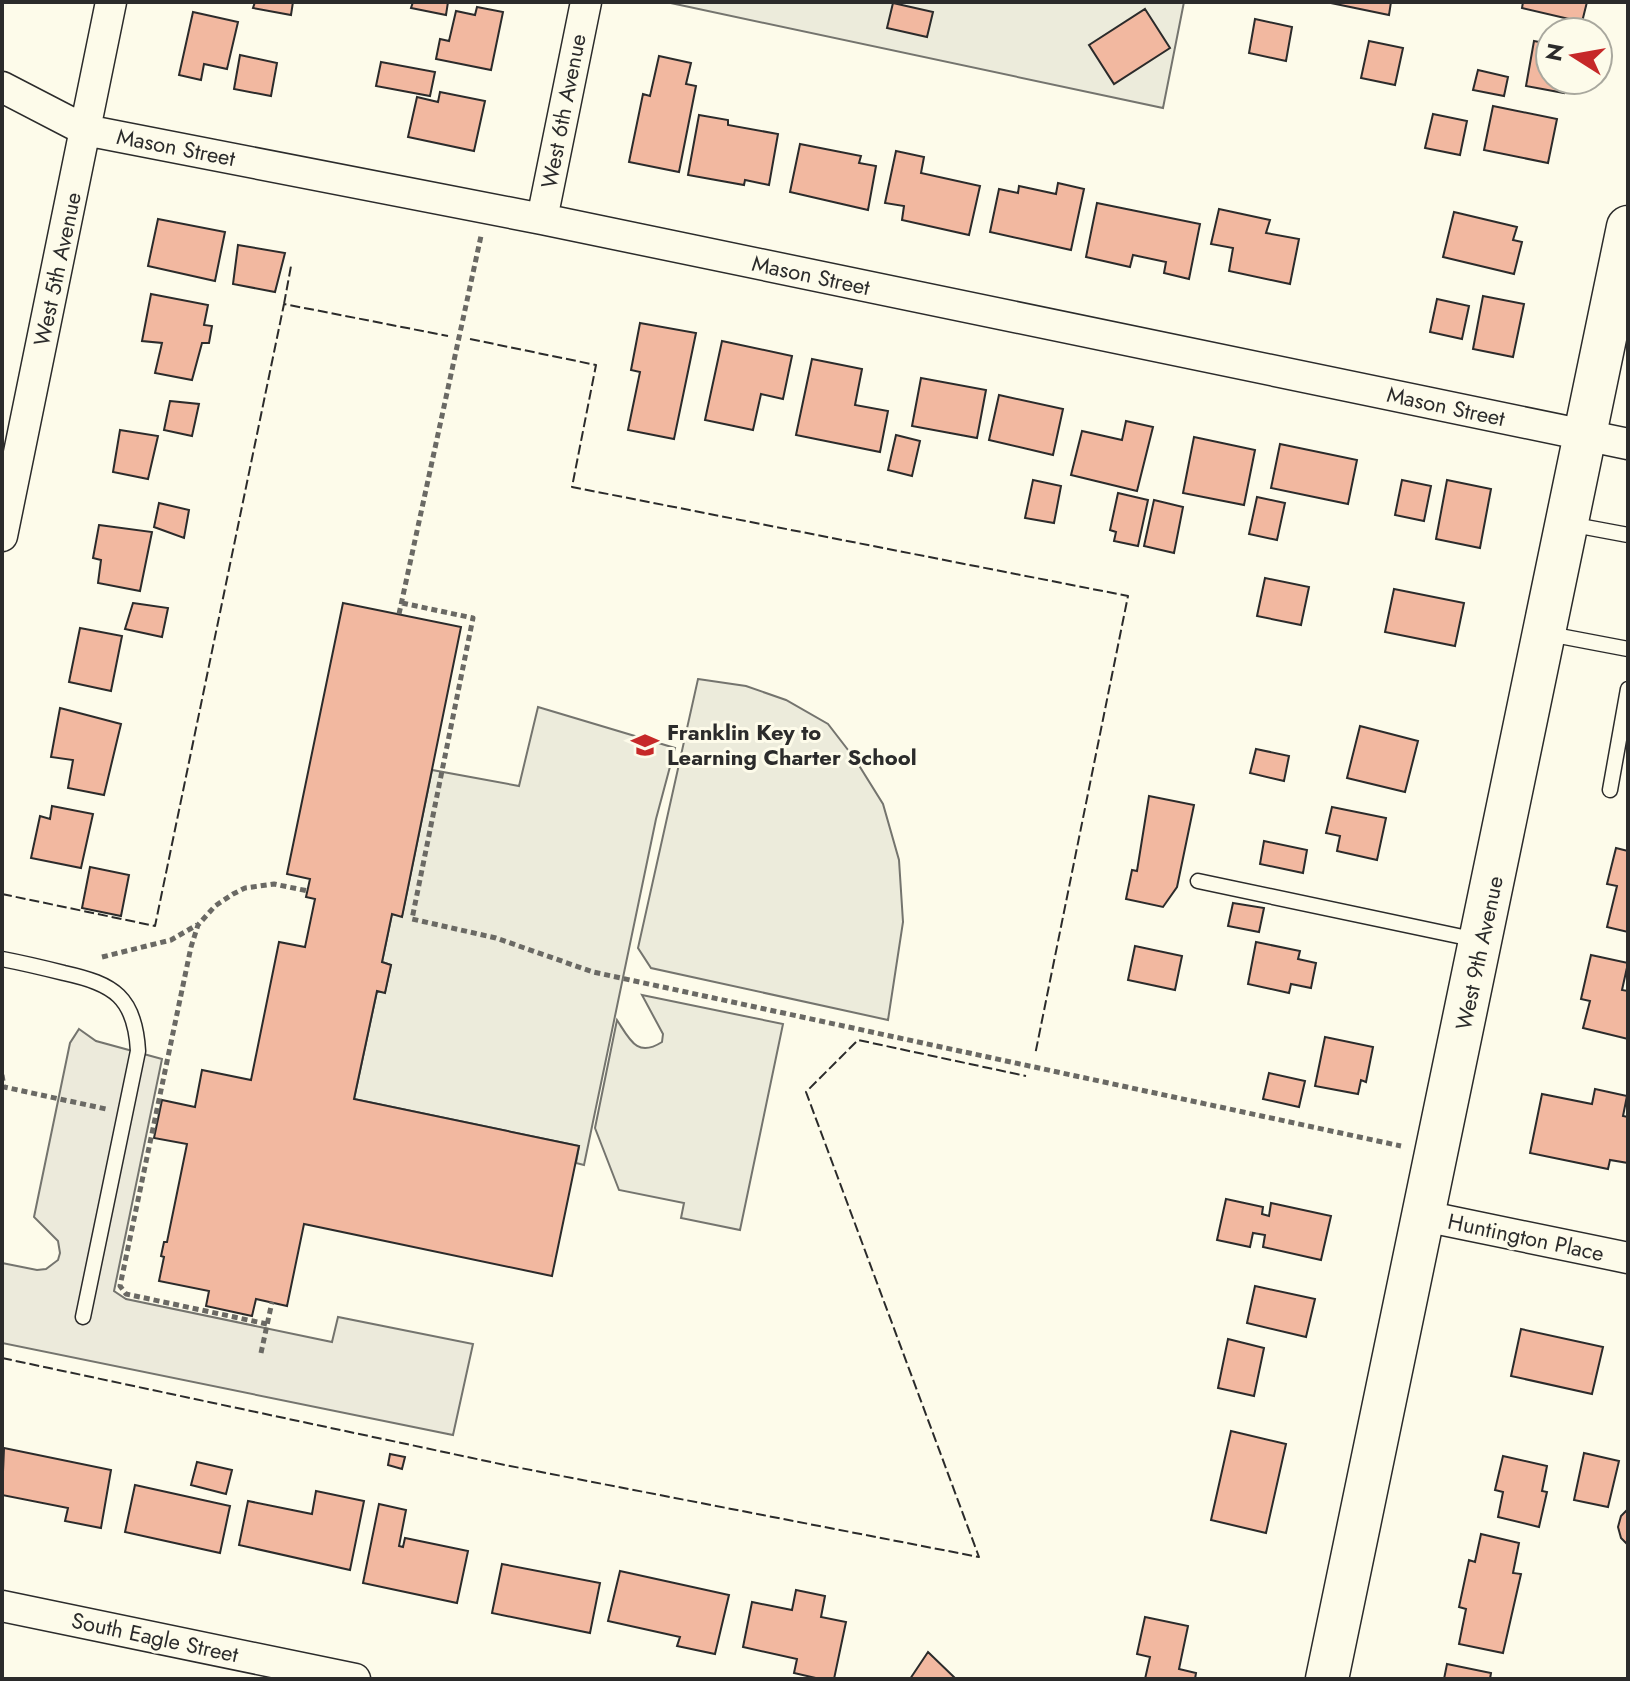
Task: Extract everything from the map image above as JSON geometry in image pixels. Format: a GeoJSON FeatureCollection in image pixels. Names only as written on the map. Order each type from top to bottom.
{"type":"FeatureCollection","features":[{"type":"Feature","properties":{"kind":"main road","name":"West 9th Avenue"},"geometry":{"type":"LineString","coordinates":[[1327,1679],[1628,227]]}},
{"type":"Feature","properties":{"kind":"street","name":"West 5th Avenue"},"geometry":{"type":"LineString","coordinates":[[2,536],[111,2]]}},
{"type":"Feature","properties":{"kind":"street","name":"West 6th Avenue"},"geometry":{"type":"LineString","coordinates":[[542,219],[586,2]]}},
{"type":"Feature","properties":{"kind":"street","name":"Mason Street"},"geometry":{"type":"LineString","coordinates":[[2,87],[85,130],[493,209],[1628,444]]}},
{"type":"Feature","properties":{"kind":"street","name":"Huntington Place"},"geometry":{"type":"LineString","coordinates":[[1424,1216],[1628,1258]]}},
{"type":"Feature","properties":{"kind":"street","name":"South Eagle Street"},"geometry":{"type":"LineString","coordinates":[[2,1606],[299,1673],[355,1679]]}},
{"type":"Feature","properties":{"kind":"lane"},"geometry":{"type":"LineString","coordinates":[[1566,524],[1628,535]]}},
{"type":"Feature","properties":{"kind":"lane"},"geometry":{"type":"LineString","coordinates":[[1544,634],[1628,649]]}},
{"type":"Feature","properties":{"kind":"lane"},"geometry":{"type":"LineString","coordinates":[[1610,790],[1628,689]]}},
{"type":"Feature","properties":{"kind":"lane"},"geometry":{"type":"LineString","coordinates":[[1198,881],[1482,941]]}},
{"type":"Feature","properties":{"kind":"lane"},"geometry":{"type":"LineString","coordinates":[[2,959],[94,979],[112,988],[127,1004],[137,1028],[138,1051],[83,1317]]}},
{"type":"Feature","properties":{"kind":"path"},"geometry":{"type":"LineString","coordinates":[[399,614],[483,230],[493,209]]}},
{"type":"Feature","properties":{"kind":"path"},"geometry":{"type":"LineString","coordinates":[[402,603],[473,618],[412,919],[496,938],[593,972],[1437,1153]]}},
{"type":"Feature","properties":{"kind":"path"},"geometry":{"type":"LineString","coordinates":[[102,957],[171,940],[198,925],[215,906],[245,888],[274,884],[308,891]]}},
{"type":"Feature","properties":{"kind":"path"},"geometry":{"type":"LineString","coordinates":[[198,925],[120,1286],[122,1291],[267,1324]]}},
{"type":"Feature","properties":{"kind":"path"},"geometry":{"type":"LineString","coordinates":[[2,1075],[3,1089],[156,1120]]}},
{"type":"Feature","properties":{"kind":"path"},"geometry":{"type":"LineString","coordinates":[[261,1353],[272,1302]]}},
{"type":"Feature","properties":{"kind":"shaded area"},"geometry":{"type":"Polygon","coordinates":[[[666,2],[1184,2],[1163,108],[666,2]]]}},
{"type":"Feature","properties":{"kind":"shaded area"},"geometry":{"type":"Polygon","coordinates":[[[698,679],[746,686],[786,700],[828,724],[855,759],[883,804],[899,860],[903,922],[888,1020],[651,968],[638,948],[698,679]]]}},
{"type":"Feature","properties":{"kind":"shaded area"},"geometry":{"type":"Polygon","coordinates":[[[538,707],[675,748],[656,819],[584,1165],[576,1163],[579,1146],[354,1099],[377,991],[385,992],[391,965],[382,962],[392,914],[402,916],[432,770],[519,786],[538,707]]]}},
{"type":"Feature","properties":{"kind":"shaded area"},"geometry":{"type":"Polygon","coordinates":[[[642,995],[783,1024],[740,1230],[681,1218],[684,1203],[619,1190],[595,1128],[617,1020],[630,1040],[640,1047],[662,1042],[663,1034],[642,995]]]}},
{"type":"Feature","properties":{"kind":"shaded area"},"geometry":{"type":"Polygon","coordinates":[[[79,1029],[96,1041],[162,1059],[114,1291],[126,1299],[332,1342],[338,1317],[473,1344],[453,1435],[2,1343],[2,1263],[46,1269],[58,1260],[60,1253],[58,1241],[34,1217],[70,1043],[79,1029]]]}},
{"type":"Feature","properties":{"kind":"building"},"geometry":{"type":"Polygon","coordinates":[[[255,2],[293,2],[291,15],[253,8],[255,2]]]}},
{"type":"Feature","properties":{"kind":"building"},"geometry":{"type":"Polygon","coordinates":[[[413,2],[448,2],[446,15],[411,8],[413,2]]]}},
{"type":"Feature","properties":{"kind":"building"},"geometry":{"type":"Polygon","coordinates":[[[1326,2],[1391,2],[1389,15],[1326,2]]]}},
{"type":"Feature","properties":{"kind":"building"},"geometry":{"type":"Polygon","coordinates":[[[1523,2],[1587,2],[1584,16],[1556,16],[1522,8],[1523,2]]]}},
{"type":"Feature","properties":{"kind":"building"},"geometry":{"type":"Polygon","coordinates":[[[893,3],[933,12],[927,37],[887,28],[893,3]]]}},
{"type":"Feature","properties":{"kind":"building"},"geometry":{"type":"Polygon","coordinates":[[[477,7],[503,12],[491,70],[436,59],[440,39],[449,41],[456,11],[475,15],[477,7]]]}},
{"type":"Feature","properties":{"kind":"building"},"geometry":{"type":"Polygon","coordinates":[[[1145,9],[1170,48],[1114,84],[1089,45],[1145,9]]]}},
{"type":"Feature","properties":{"kind":"building"},"geometry":{"type":"Polygon","coordinates":[[[193,12],[238,22],[227,69],[204,64],[201,80],[179,75],[193,12]]]}},
{"type":"Feature","properties":{"kind":"building"},"geometry":{"type":"Polygon","coordinates":[[[1255,19],[1292,27],[1286,61],[1249,53],[1255,19]]]}},
{"type":"Feature","properties":{"kind":"building"},"geometry":{"type":"Polygon","coordinates":[[[1369,41],[1403,48],[1395,85],[1361,78],[1369,41]]]}},
{"type":"Feature","properties":{"kind":"building"},"geometry":{"type":"Polygon","coordinates":[[[1534,41],[1534,87],[1526,86],[1534,41]]]}},
{"type":"Feature","properties":{"kind":"building"},"geometry":{"type":"Polygon","coordinates":[[[240,55],[277,63],[271,96],[234,89],[240,55]]]}},
{"type":"Feature","properties":{"kind":"building"},"geometry":{"type":"Polygon","coordinates":[[[659,56],[691,63],[686,84],[696,86],[679,172],[629,162],[643,94],[650,96],[659,56]]]}},
{"type":"Feature","properties":{"kind":"building"},"geometry":{"type":"Polygon","coordinates":[[[381,62],[435,72],[430,96],[376,86],[381,62]]]}},
{"type":"Feature","properties":{"kind":"building"},"geometry":{"type":"Polygon","coordinates":[[[1478,70],[1508,77],[1504,96],[1473,90],[1478,70]]]}},
{"type":"Feature","properties":{"kind":"building"},"geometry":{"type":"Polygon","coordinates":[[[440,92],[485,101],[474,151],[408,137],[417,97],[438,102],[440,92]]]}},
{"type":"Feature","properties":{"kind":"building"},"geometry":{"type":"Polygon","coordinates":[[[1493,106],[1557,119],[1548,163],[1484,150],[1493,106]]]}},
{"type":"Feature","properties":{"kind":"building"},"geometry":{"type":"Polygon","coordinates":[[[1433,114],[1467,121],[1460,155],[1425,148],[1433,114]]]}},
{"type":"Feature","properties":{"kind":"building"},"geometry":{"type":"Polygon","coordinates":[[[699,115],[728,120],[728,125],[778,134],[769,185],[745,180],[744,185],[688,175],[699,115]]]}},
{"type":"Feature","properties":{"kind":"building"},"geometry":{"type":"Polygon","coordinates":[[[800,144],[861,156],[859,163],[876,166],[868,210],[790,192],[800,144]]]}},
{"type":"Feature","properties":{"kind":"building"},"geometry":{"type":"Polygon","coordinates":[[[896,151],[924,157],[921,173],[980,186],[969,235],[902,220],[904,206],[885,203],[896,151]]]}},
{"type":"Feature","properties":{"kind":"building"},"geometry":{"type":"Polygon","coordinates":[[[1058,183],[1084,189],[1071,250],[990,232],[999,189],[1018,193],[1019,186],[1056,194],[1058,183]]]}},
{"type":"Feature","properties":{"kind":"building"},"geometry":{"type":"Polygon","coordinates":[[[1097,203],[1200,224],[1189,279],[1164,273],[1166,262],[1133,255],[1130,267],[1086,257],[1097,203]]]}},
{"type":"Feature","properties":{"kind":"building"},"geometry":{"type":"Polygon","coordinates":[[[1219,209],[1270,220],[1266,233],[1299,239],[1290,284],[1229,271],[1233,248],[1211,244],[1219,209]]]}},
{"type":"Feature","properties":{"kind":"building"},"geometry":{"type":"Polygon","coordinates":[[[1454,212],[1517,227],[1513,240],[1522,242],[1514,274],[1443,257],[1454,212]]]}},
{"type":"Feature","properties":{"kind":"building"},"geometry":{"type":"Polygon","coordinates":[[[158,219],[225,232],[215,281],[148,266],[158,219]]]}},
{"type":"Feature","properties":{"kind":"building"},"geometry":{"type":"Polygon","coordinates":[[[238,245],[285,253],[275,292],[233,284],[238,245]]]}},
{"type":"Feature","properties":{"kind":"building"},"geometry":{"type":"Polygon","coordinates":[[[151,294],[208,305],[204,325],[212,326],[209,343],[202,343],[192,380],[155,373],[162,343],[142,341],[151,294]]]}},
{"type":"Feature","properties":{"kind":"building"},"geometry":{"type":"Polygon","coordinates":[[[1483,296],[1524,304],[1513,357],[1473,349],[1483,296]]]}},
{"type":"Feature","properties":{"kind":"building"},"geometry":{"type":"Polygon","coordinates":[[[1437,299],[1469,306],[1462,339],[1430,332],[1437,299]]]}},
{"type":"Feature","properties":{"kind":"building"},"geometry":{"type":"Polygon","coordinates":[[[640,323],[696,333],[674,439],[628,430],[640,372],[631,370],[640,323]]]}},
{"type":"Feature","properties":{"kind":"building"},"geometry":{"type":"Polygon","coordinates":[[[722,341],[792,356],[783,399],[761,394],[753,430],[705,420],[722,341]]]}},
{"type":"Feature","properties":{"kind":"building"},"geometry":{"type":"Polygon","coordinates":[[[812,359],[862,369],[855,405],[888,411],[880,452],[796,435],[812,359]]]}},
{"type":"Feature","properties":{"kind":"building"},"geometry":{"type":"Polygon","coordinates":[[[921,378],[986,390],[977,438],[912,426],[921,378]]]}},
{"type":"Feature","properties":{"kind":"building"},"geometry":{"type":"Polygon","coordinates":[[[999,395],[1063,409],[1053,455],[989,440],[999,395]]]}},
{"type":"Feature","properties":{"kind":"building"},"geometry":{"type":"Polygon","coordinates":[[[170,401],[199,404],[192,436],[164,430],[170,401]]]}},
{"type":"Feature","properties":{"kind":"building"},"geometry":{"type":"Polygon","coordinates":[[[1126,421],[1153,427],[1137,491],[1071,475],[1082,431],[1122,440],[1126,421]]]}},
{"type":"Feature","properties":{"kind":"building"},"geometry":{"type":"Polygon","coordinates":[[[120,430],[158,436],[148,479],[113,472],[120,430]]]}},
{"type":"Feature","properties":{"kind":"building"},"geometry":{"type":"Polygon","coordinates":[[[896,435],[920,441],[912,476],[888,470],[896,435]]]}},
{"type":"Feature","properties":{"kind":"building"},"geometry":{"type":"Polygon","coordinates":[[[1194,437],[1255,450],[1244,505],[1183,493],[1194,437]]]}},
{"type":"Feature","properties":{"kind":"building"},"geometry":{"type":"Polygon","coordinates":[[[1280,444],[1357,460],[1348,504],[1271,488],[1280,444]]]}},
{"type":"Feature","properties":{"kind":"building"},"geometry":{"type":"Polygon","coordinates":[[[1033,480],[1061,486],[1054,523],[1025,518],[1033,480]]]}},
{"type":"Feature","properties":{"kind":"building"},"geometry":{"type":"Polygon","coordinates":[[[1402,480],[1431,486],[1424,521],[1395,515],[1402,480]]]}},
{"type":"Feature","properties":{"kind":"building"},"geometry":{"type":"Polygon","coordinates":[[[1447,480],[1491,489],[1480,548],[1436,539],[1447,480]]]}},
{"type":"Feature","properties":{"kind":"building"},"geometry":{"type":"Polygon","coordinates":[[[1118,493],[1148,500],[1138,546],[1114,541],[1116,532],[1110,530],[1118,493]]]}},
{"type":"Feature","properties":{"kind":"building"},"geometry":{"type":"Polygon","coordinates":[[[1257,497],[1285,503],[1277,540],[1249,534],[1257,497]]]}},
{"type":"Feature","properties":{"kind":"building"},"geometry":{"type":"Polygon","coordinates":[[[1154,500],[1183,507],[1174,553],[1144,546],[1154,500]]]}},
{"type":"Feature","properties":{"kind":"building"},"geometry":{"type":"Polygon","coordinates":[[[159,503],[189,510],[184,538],[154,527],[159,503]]]}},
{"type":"Feature","properties":{"kind":"building"},"geometry":{"type":"Polygon","coordinates":[[[99,525],[152,532],[140,591],[98,583],[101,560],[93,558],[99,525]]]}},
{"type":"Feature","properties":{"kind":"building"},"geometry":{"type":"Polygon","coordinates":[[[1265,578],[1309,587],[1301,625],[1257,616],[1265,578]]]}},
{"type":"Feature","properties":{"kind":"building"},"geometry":{"type":"Polygon","coordinates":[[[1394,589],[1464,603],[1455,646],[1385,632],[1394,589]]]}},
{"type":"Feature","properties":{"kind":"building"},"geometry":{"type":"Polygon","coordinates":[[[133,603],[168,608],[162,637],[125,629],[133,603]]]}},
{"type":"Feature","properties":{"kind":"building"},"geometry":{"type":"Polygon","coordinates":[[[343,603],[461,627],[402,917],[392,914],[382,962],[391,965],[385,993],[377,991],[354,1099],[579,1146],[552,1276],[304,1224],[287,1306],[256,1299],[252,1316],[206,1306],[209,1291],[159,1281],[164,1257],[161,1256],[164,1242],[167,1242],[187,1144],[154,1138],[162,1100],[195,1107],[202,1070],[251,1080],[279,942],[305,947],[315,899],[306,897],[310,879],[287,874],[343,603]]]}},
{"type":"Feature","properties":{"kind":"building"},"geometry":{"type":"Polygon","coordinates":[[[80,628],[122,636],[111,691],[69,682],[80,628]]]}},
{"type":"Feature","properties":{"kind":"building"},"geometry":{"type":"Polygon","coordinates":[[[60,708],[121,724],[104,795],[68,788],[73,760],[51,757],[60,708]]]}},
{"type":"Feature","properties":{"kind":"building"},"geometry":{"type":"Polygon","coordinates":[[[1360,726],[1418,741],[1405,792],[1347,778],[1360,726]]]}},
{"type":"Feature","properties":{"kind":"building"},"geometry":{"type":"Polygon","coordinates":[[[1256,749],[1289,756],[1284,781],[1250,773],[1256,749]]]}},
{"type":"Feature","properties":{"kind":"building"},"geometry":{"type":"Polygon","coordinates":[[[1149,796],[1194,805],[1177,887],[1163,907],[1126,899],[1132,870],[1137,871],[1149,796]]]}},
{"type":"Feature","properties":{"kind":"building"},"geometry":{"type":"Polygon","coordinates":[[[52,806],[93,814],[81,868],[31,858],[40,816],[50,819],[52,806]]]}},
{"type":"Feature","properties":{"kind":"building"},"geometry":{"type":"Polygon","coordinates":[[[1332,807],[1386,818],[1377,860],[1337,851],[1340,836],[1326,833],[1332,807]]]}},
{"type":"Feature","properties":{"kind":"building"},"geometry":{"type":"Polygon","coordinates":[[[1264,841],[1307,850],[1303,873],[1260,864],[1264,841]]]}},
{"type":"Feature","properties":{"kind":"building"},"geometry":{"type":"Polygon","coordinates":[[[1616,848],[1628,851],[1628,932],[1607,927],[1617,886],[1607,884],[1616,848]]]}},
{"type":"Feature","properties":{"kind":"building"},"geometry":{"type":"Polygon","coordinates":[[[90,867],[129,875],[121,916],[82,908],[90,867]]]}},
{"type":"Feature","properties":{"kind":"building"},"geometry":{"type":"Polygon","coordinates":[[[1233,903],[1264,908],[1259,932],[1228,926],[1233,903]]]}},
{"type":"Feature","properties":{"kind":"building"},"geometry":{"type":"Polygon","coordinates":[[[1256,942],[1300,951],[1298,959],[1316,963],[1311,988],[1291,984],[1289,993],[1248,984],[1256,942]]]}},
{"type":"Feature","properties":{"kind":"building"},"geometry":{"type":"Polygon","coordinates":[[[1135,946],[1182,956],[1175,990],[1128,980],[1135,946]]]}},
{"type":"Feature","properties":{"kind":"building"},"geometry":{"type":"Polygon","coordinates":[[[1591,955],[1628,963],[1622,990],[1628,991],[1628,1039],[1583,1028],[1590,1001],[1581,999],[1591,955]]]}},
{"type":"Feature","properties":{"kind":"building"},"geometry":{"type":"Polygon","coordinates":[[[1325,1037],[1373,1047],[1366,1082],[1361,1080],[1358,1094],[1315,1086],[1325,1037]]]}},
{"type":"Feature","properties":{"kind":"building"},"geometry":{"type":"Polygon","coordinates":[[[1269,1073],[1305,1081],[1299,1107],[1263,1099],[1269,1073]]]}},
{"type":"Feature","properties":{"kind":"building"},"geometry":{"type":"Polygon","coordinates":[[[1595,1089],[1627,1096],[1623,1116],[1628,1117],[1628,1163],[1610,1160],[1608,1169],[1530,1153],[1542,1094],[1592,1104],[1595,1089]]]}},
{"type":"Feature","properties":{"kind":"building"},"geometry":{"type":"Polygon","coordinates":[[[1226,1199],[1263,1207],[1262,1214],[1269,1216],[1271,1203],[1331,1216],[1321,1260],[1263,1247],[1265,1235],[1253,1233],[1250,1247],[1217,1240],[1226,1199]]]}},
{"type":"Feature","properties":{"kind":"building"},"geometry":{"type":"Polygon","coordinates":[[[1255,1286],[1315,1299],[1306,1337],[1247,1323],[1255,1286]]]}},
{"type":"Feature","properties":{"kind":"building"},"geometry":{"type":"Polygon","coordinates":[[[1521,1329],[1603,1347],[1592,1394],[1511,1376],[1521,1329]]]}},
{"type":"Feature","properties":{"kind":"building"},"geometry":{"type":"Polygon","coordinates":[[[1228,1339],[1264,1348],[1254,1396],[1218,1388],[1228,1339]]]}},
{"type":"Feature","properties":{"kind":"building"},"geometry":{"type":"Polygon","coordinates":[[[1231,1431],[1286,1444],[1266,1533],[1211,1520],[1231,1431]]]}},
{"type":"Feature","properties":{"kind":"building"},"geometry":{"type":"Polygon","coordinates":[[[4,1448],[111,1470],[101,1528],[65,1521],[68,1508],[2,1495],[4,1448]]]}},
{"type":"Feature","properties":{"kind":"building"},"geometry":{"type":"Polygon","coordinates":[[[1584,1453],[1619,1461],[1608,1507],[1574,1500],[1584,1453]]]}},
{"type":"Feature","properties":{"kind":"building"},"geometry":{"type":"Polygon","coordinates":[[[390,1454],[405,1457],[402,1469],[388,1465],[390,1454]]]}},
{"type":"Feature","properties":{"kind":"building"},"geometry":{"type":"Polygon","coordinates":[[[1503,1456],[1547,1466],[1542,1491],[1547,1492],[1539,1527],[1498,1517],[1503,1492],[1495,1490],[1503,1456]]]}},
{"type":"Feature","properties":{"kind":"building"},"geometry":{"type":"Polygon","coordinates":[[[197,1462],[232,1470],[226,1494],[191,1485],[197,1462]]]}},
{"type":"Feature","properties":{"kind":"building"},"geometry":{"type":"Polygon","coordinates":[[[135,1485],[230,1506],[220,1553],[125,1532],[135,1485]]]}},
{"type":"Feature","properties":{"kind":"building"},"geometry":{"type":"Polygon","coordinates":[[[316,1491],[364,1501],[350,1570],[239,1545],[248,1501],[312,1514],[316,1491]]]}},
{"type":"Feature","properties":{"kind":"building"},"geometry":{"type":"Polygon","coordinates":[[[379,1504],[406,1510],[399,1546],[403,1547],[405,1538],[468,1551],[457,1603],[363,1583],[379,1504]]]}},
{"type":"Feature","properties":{"kind":"building"},"geometry":{"type":"Polygon","coordinates":[[[1628,1509],[1628,1545],[1621,1538],[1618,1527],[1621,1516],[1628,1509]]]}},
{"type":"Feature","properties":{"kind":"building"},"geometry":{"type":"Polygon","coordinates":[[[1481,1534],[1519,1543],[1513,1573],[1521,1574],[1503,1653],[1459,1644],[1466,1609],[1459,1607],[1469,1560],[1475,1562],[1481,1534]]]}},
{"type":"Feature","properties":{"kind":"building"},"geometry":{"type":"Polygon","coordinates":[[[502,1564],[600,1583],[590,1633],[492,1613],[502,1564]]]}},
{"type":"Feature","properties":{"kind":"building"},"geometry":{"type":"Polygon","coordinates":[[[620,1571],[729,1595],[715,1654],[677,1646],[680,1637],[608,1621],[620,1571]]]}},
{"type":"Feature","properties":{"kind":"building"},"geometry":{"type":"Polygon","coordinates":[[[796,1590],[825,1596],[821,1617],[846,1622],[834,1679],[794,1673],[797,1659],[743,1647],[752,1602],[792,1610],[796,1590]]]}},
{"type":"Feature","properties":{"kind":"building"},"geometry":{"type":"Polygon","coordinates":[[[1145,1617],[1188,1626],[1179,1669],[1196,1673],[1195,1679],[1145,1679],[1150,1657],[1137,1654],[1145,1617]]]}},
{"type":"Feature","properties":{"kind":"building"},"geometry":{"type":"Polygon","coordinates":[[[928,1652],[956,1679],[910,1679],[928,1652]]]}},
{"type":"Feature","properties":{"kind":"building"},"geometry":{"type":"Polygon","coordinates":[[[1447,1664],[1491,1673],[1490,1679],[1444,1679],[1447,1664]]]}},
{"type":"Feature","properties":{"kind":"fence"},"geometry":{"type":"LineString","coordinates":[[284,304],[291,266]]}},
{"type":"Feature","properties":{"kind":"fence"},"geometry":{"type":"LineString","coordinates":[[2,894],[155,926],[284,304],[448,336]]}},
{"type":"Feature","properties":{"kind":"fence"},"geometry":{"type":"LineString","coordinates":[[470,339],[596,365],[572,487],[1128,596],[1035,1055]]}},
{"type":"Feature","properties":{"kind":"fence"},"geometry":{"type":"LineString","coordinates":[[2,1358],[505,1465],[979,1557],[806,1092],[858,1040],[1026,1076]]}},
{"type":"Feature","properties":{"kind":"place","name":"Franklin Key to Learning Charter School"},"geometry":{"type":"Point","coordinates":[645,745]}}]}
